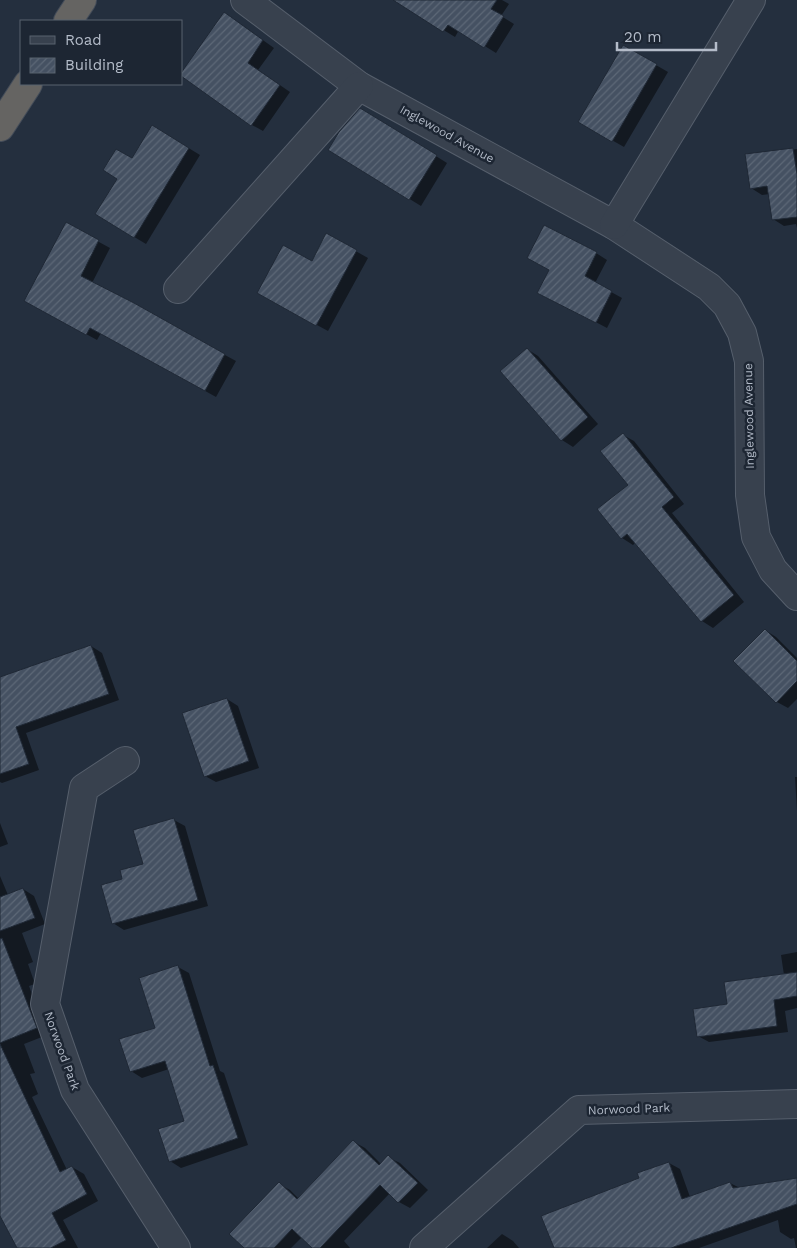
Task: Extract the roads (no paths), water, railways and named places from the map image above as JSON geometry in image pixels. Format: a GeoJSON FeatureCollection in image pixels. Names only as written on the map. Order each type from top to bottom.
{"type":"FeatureCollection","features":[{"type":"Feature","properties":{"kind":"highway"},"geometry":{"type":"LineString","coordinates":[[69,20],[82,0]]}},
{"type":"Feature","properties":{"kind":"highway"},"geometry":{"type":"LineString","coordinates":[[0,126],[27,85]]}},
{"type":"Feature","properties":{"kind":"street","name":"Inglewood Avenue"},"geometry":{"type":"LineString","coordinates":[[245,0],[359,86],[614,225],[710,288],[727,305],[742,333],[750,361],[750,495],[756,537],[773,570],[797,596]]}},
{"type":"Feature","properties":{"kind":"street"},"geometry":{"type":"LineString","coordinates":[[614,225],[751,0]]}},
{"type":"Feature","properties":{"kind":"street"},"geometry":{"type":"LineString","coordinates":[[178,290],[359,86]]}},
{"type":"Feature","properties":{"kind":"street","name":"Norwood Park"},"geometry":{"type":"LineString","coordinates":[[125,761],[84,788],[45,1004],[75,1090],[176,1248]]}},
{"type":"Feature","properties":{"kind":"street","name":"Norwood Park"},"geometry":{"type":"LineString","coordinates":[[424,1248],[579,1110],[797,1104]]}}]}
